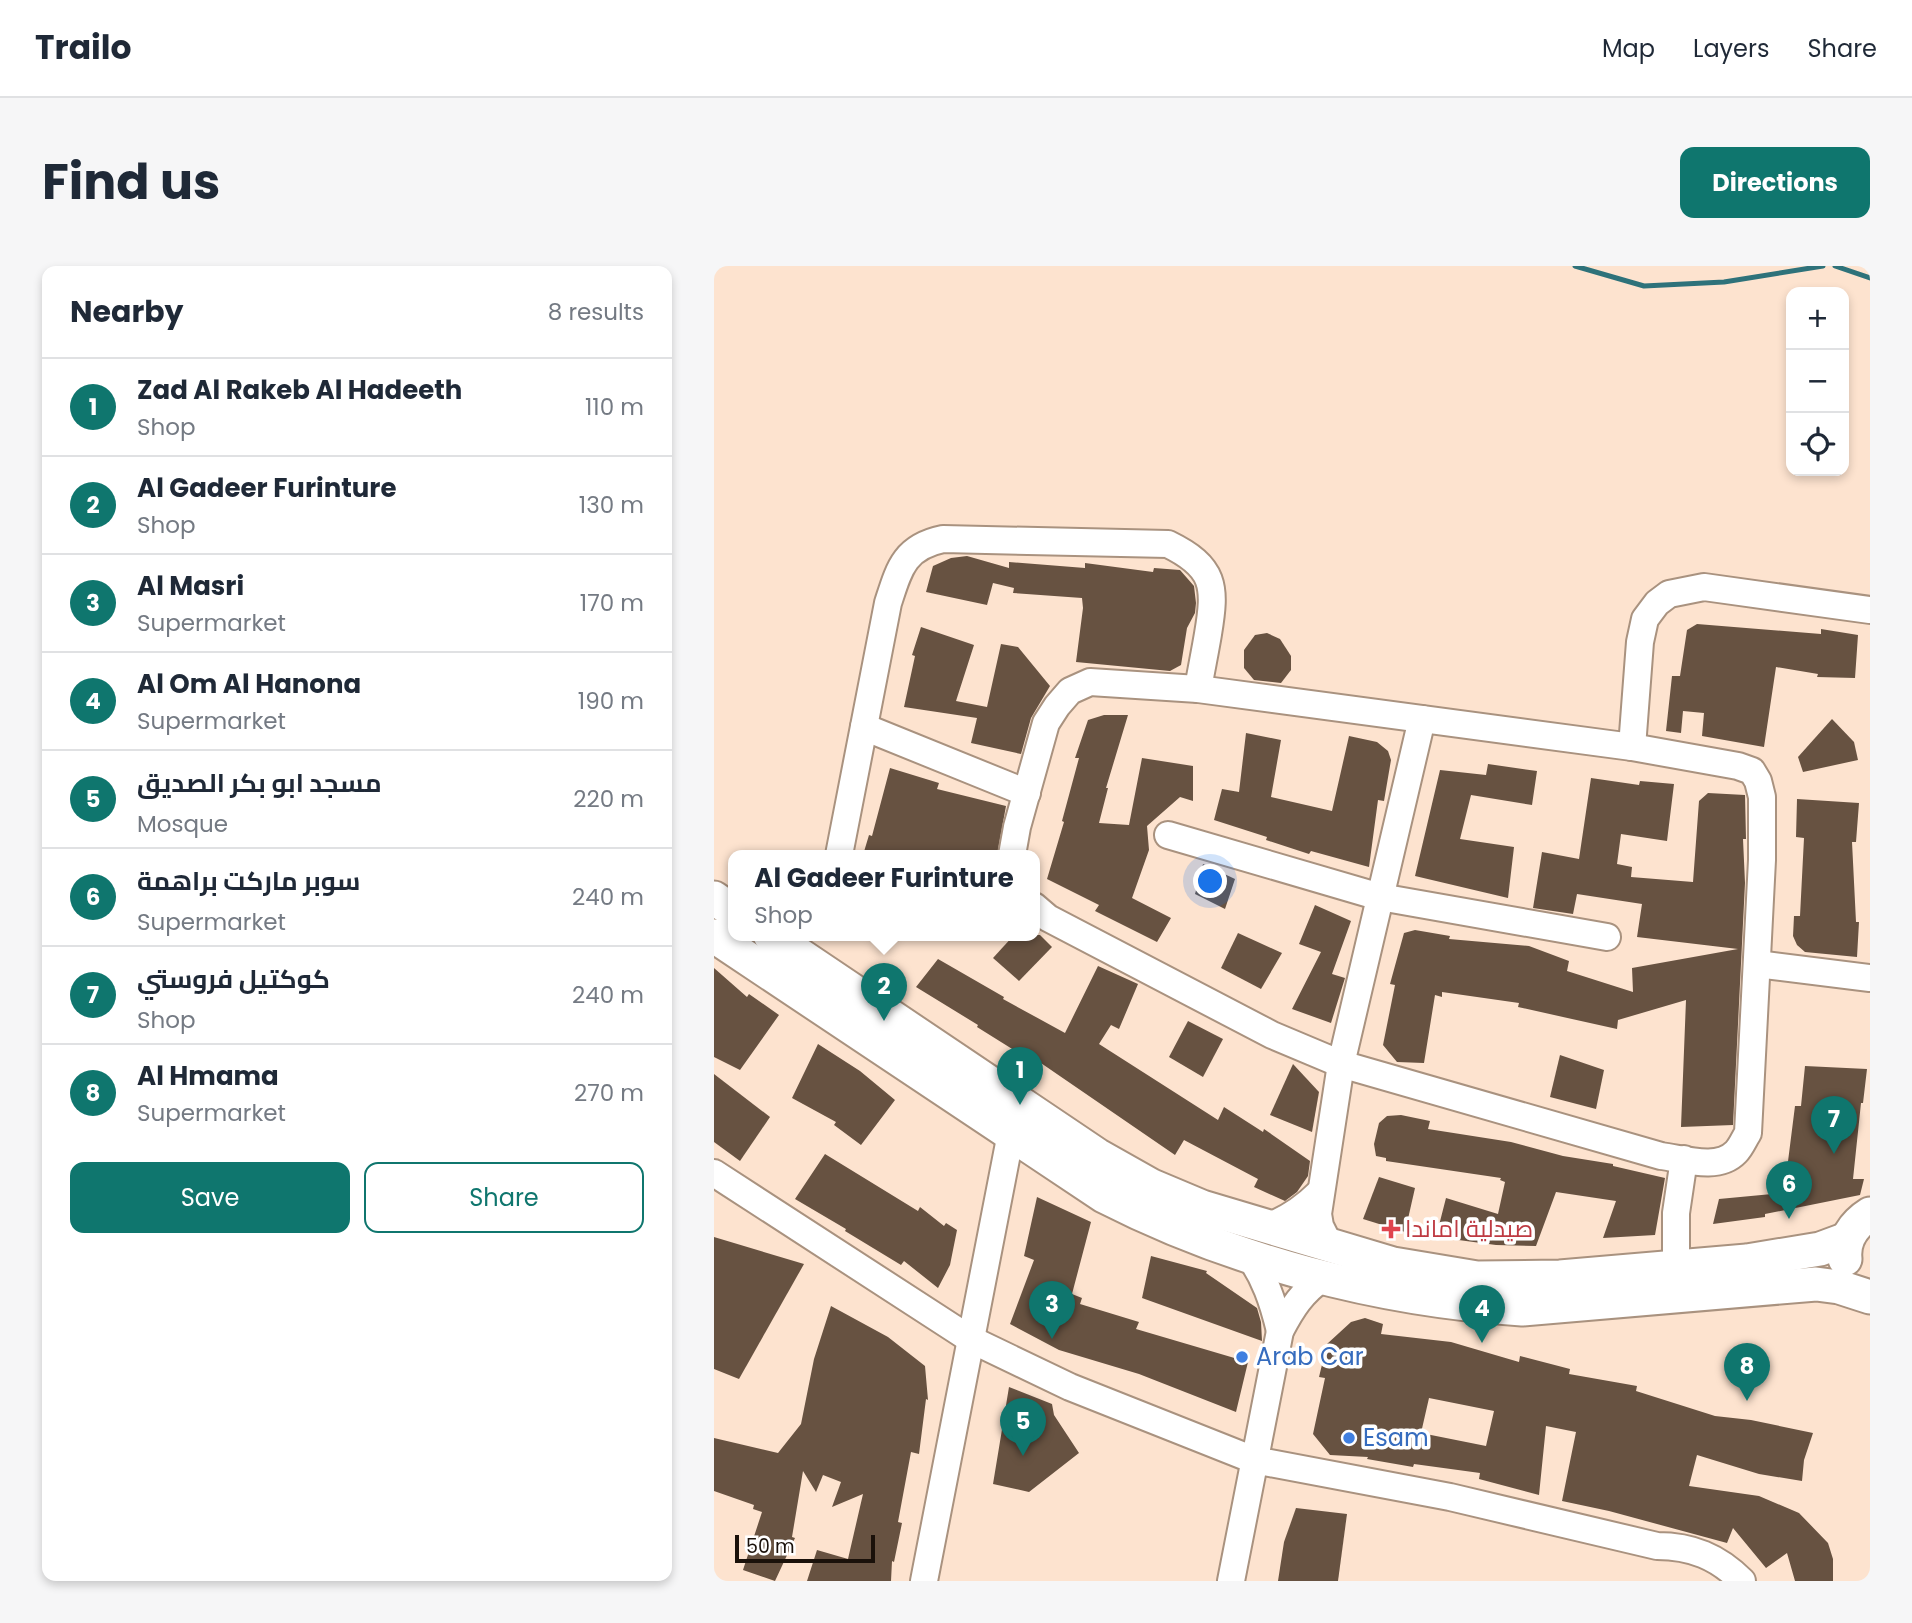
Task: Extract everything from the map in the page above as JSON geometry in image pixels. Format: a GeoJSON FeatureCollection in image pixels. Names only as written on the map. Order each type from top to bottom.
{"type":"FeatureCollection","features":[{"type":"Feature","properties":{"kind":"main road"},"geometry":{"type":"LineString","coordinates":[[714,936],[1017,1120],[1097,1155],[1152,1186],[1202,1207],[1267,1227],[1327,1261],[1412,1297],[1522,1309],[1816,1284],[1839,1287],[1867,1296]]}},
{"type":"Feature","properties":{"kind":"main road"},"geometry":{"type":"LineString","coordinates":[[789,941],[1017,1120],[1104,1196],[1176,1229],[1247,1253],[1393,1264],[1477,1278],[1560,1277],[1793,1255],[1821,1249],[1847,1239]]}},
{"type":"Feature","properties":{"kind":"main road"},"geometry":{"type":"LineString","coordinates":[[1867,1296],[1853,1284],[1844,1255],[1847,1239],[1856,1225],[1870,1214]]}},
{"type":"Feature","properties":{"kind":"street"},"geometry":{"type":"LineString","coordinates":[[840,850],[888,603],[898,572],[910,553],[923,543],[943,539],[1168,544],[1186,553],[1199,565],[1209,582],[1214,599],[1198,689]]}},
{"type":"Feature","properties":{"kind":"street"},"geometry":{"type":"LineString","coordinates":[[1632,747],[1640,642],[1645,619],[1657,603],[1669,594],[1704,587],[1870,610]]}},
{"type":"Feature","properties":{"kind":"street"},"geometry":{"type":"LineString","coordinates":[[1013,850],[1046,723],[1070,691],[1090,682],[1198,689],[1632,747],[1738,766],[1752,771],[1759,781],[1762,797],[1762,860],[1748,1133],[1736,1152],[1726,1160],[1710,1163],[1684,1159],[1648,1152],[1341,1064],[1261,1029],[1048,918],[1040,911]]}},
{"type":"Feature","properties":{"kind":"street"},"geometry":{"type":"LineString","coordinates":[[1231,1581],[1280,1331],[1295,1303],[1327,1261],[1318,1214],[1319,1193],[1341,1064],[1422,719]]}},
{"type":"Feature","properties":{"kind":"street"},"geometry":{"type":"LineString","coordinates":[[864,726],[1027,793]]}},
{"type":"Feature","properties":{"kind":"street"},"geometry":{"type":"LineString","coordinates":[[1168,835],[1380,897],[1607,937]]}},
{"type":"Feature","properties":{"kind":"street"},"geometry":{"type":"LineString","coordinates":[[1758,964],[1870,978]]}},
{"type":"Feature","properties":{"kind":"street"},"geometry":{"type":"LineString","coordinates":[[924,1581],[970,1339],[1017,1120]]}},
{"type":"Feature","properties":{"kind":"street"},"geometry":{"type":"LineString","coordinates":[[1676,1268],[1676,1213],[1684,1159]]}},
{"type":"Feature","properties":{"kind":"street"},"geometry":{"type":"LineString","coordinates":[[714,1173],[970,1339],[1070,1387],[1254,1460],[1450,1497],[1657,1546],[1690,1549],[1718,1561],[1742,1581]]}},
{"type":"Feature","properties":{"kind":"street"},"geometry":{"type":"LineString","coordinates":[[1267,1227],[1286,1220],[1304,1208],[1319,1193]]}},
{"type":"Feature","properties":{"kind":"street"},"geometry":{"type":"LineString","coordinates":[[1247,1253],[1267,1285],[1280,1331]]}},
{"type":"Feature","properties":{"kind":"building"},"geometry":{"type":"Polygon","coordinates":[[[967,556],[1009,568],[1009,562],[1085,568],[1085,563],[1153,572],[1154,568],[1180,570],[1194,586],[1196,603],[1195,613],[1187,628],[1181,665],[1170,671],[1076,662],[1082,598],[1013,593],[1014,588],[993,583],[987,605],[926,592],[933,566],[951,558],[967,556]]]}},
{"type":"Feature","properties":{"kind":"building"},"geometry":{"type":"Polygon","coordinates":[[[1697,624],[1821,634],[1821,629],[1858,635],[1855,678],[1817,677],[1818,674],[1776,667],[1764,747],[1702,736],[1704,713],[1683,711],[1681,733],[1666,731],[1672,676],[1680,676],[1687,630],[1697,624]]]}},
{"type":"Feature","properties":{"kind":"building"},"geometry":{"type":"Polygon","coordinates":[[[921,627],[974,645],[956,701],[987,707],[1001,644],[1018,647],[1050,686],[1031,718],[1021,754],[971,743],[977,718],[904,707],[915,656],[912,655],[921,627]]]}},
{"type":"Feature","properties":{"kind":"building"},"geometry":{"type":"Polygon","coordinates":[[[1267,633],[1280,639],[1291,656],[1291,670],[1281,683],[1254,680],[1244,668],[1244,650],[1255,635],[1267,633]]]}},
{"type":"Feature","properties":{"kind":"building"},"geometry":{"type":"Polygon","coordinates":[[[1104,715],[1128,715],[1106,788],[1099,823],[1129,825],[1142,758],[1193,766],[1193,801],[1180,797],[1147,826],[1149,850],[1132,898],[1171,918],[1157,942],[1095,911],[1099,905],[1047,879],[1079,758],[1075,758],[1088,720],[1104,715]]]}},
{"type":"Feature","properties":{"kind":"building"},"geometry":{"type":"Polygon","coordinates":[[[1832,719],[1854,742],[1858,760],[1803,772],[1798,757],[1832,719]]]}},
{"type":"Feature","properties":{"kind":"building"},"geometry":{"type":"Polygon","coordinates":[[[1246,733],[1281,740],[1271,797],[1332,811],[1349,736],[1377,742],[1388,751],[1391,760],[1384,801],[1378,800],[1369,867],[1311,851],[1309,854],[1214,820],[1222,789],[1239,792],[1246,733]]]}},
{"type":"Feature","properties":{"kind":"building"},"geometry":{"type":"Polygon","coordinates":[[[1488,764],[1537,771],[1532,805],[1471,795],[1460,839],[1514,847],[1508,898],[1415,876],[1440,770],[1486,775],[1488,764]]]}},
{"type":"Feature","properties":{"kind":"building"},"geometry":{"type":"Polygon","coordinates":[[[890,768],[939,783],[937,789],[1006,806],[998,850],[864,850],[869,835],[872,836],[890,768]]]}},
{"type":"Feature","properties":{"kind":"building"},"geometry":{"type":"Polygon","coordinates":[[[1591,778],[1639,785],[1640,781],[1674,784],[1667,841],[1621,834],[1617,864],[1632,867],[1631,877],[1693,882],[1699,801],[1708,793],[1745,795],[1745,883],[1733,1125],[1681,1127],[1686,1000],[1618,1020],[1617,1029],[1518,1007],[1519,1003],[1442,992],[1442,997],[1435,995],[1424,1063],[1397,1062],[1383,1045],[1395,985],[1390,984],[1404,933],[1415,930],[1450,936],[1449,939],[1529,946],[1569,961],[1567,971],[1633,992],[1632,968],[1738,949],[1637,937],[1642,904],[1577,894],[1573,914],[1533,908],[1542,852],[1579,859],[1591,778]]]}},
{"type":"Feature","properties":{"kind":"building"},"geometry":{"type":"Polygon","coordinates":[[[1797,799],[1859,803],[1856,842],[1852,842],[1856,922],[1859,922],[1857,957],[1805,952],[1797,945],[1793,936],[1794,916],[1800,916],[1804,838],[1796,837],[1797,799]]]}},
{"type":"Feature","properties":{"kind":"building"},"geometry":{"type":"Polygon","coordinates":[[[1203,864],[1235,879],[1225,909],[1195,894],[1203,864]]]}},
{"type":"Feature","properties":{"kind":"building"},"geometry":{"type":"Polygon","coordinates":[[[1315,905],[1351,921],[1332,974],[1345,978],[1331,1023],[1292,1009],[1321,952],[1299,944],[1315,905]]]}},
{"type":"Feature","properties":{"kind":"building"},"geometry":{"type":"Polygon","coordinates":[[[1238,933],[1282,953],[1261,989],[1221,968],[1238,933]]]}},
{"type":"Feature","properties":{"kind":"building"},"geometry":{"type":"Polygon","coordinates":[[[1040,935],[1052,947],[1019,981],[993,958],[1009,941],[1040,941],[1040,935]]]}},
{"type":"Feature","properties":{"kind":"building"},"geometry":{"type":"Polygon","coordinates":[[[938,959],[1065,1033],[1098,966],[1138,984],[1119,1029],[1111,1025],[1099,1044],[1218,1120],[1224,1107],[1263,1132],[1264,1129],[1310,1161],[1308,1176],[1297,1192],[1285,1201],[1254,1187],[1258,1179],[1184,1140],[1175,1155],[1019,1048],[1017,1052],[916,987],[938,959]]]}},
{"type":"Feature","properties":{"kind":"building"},"geometry":{"type":"Polygon","coordinates":[[[714,968],[747,997],[749,994],[779,1015],[740,1070],[714,1057],[714,968]]]}},
{"type":"Feature","properties":{"kind":"building"},"geometry":{"type":"Polygon","coordinates":[[[1188,1021],[1223,1039],[1203,1077],[1169,1057],[1188,1021]]]}},
{"type":"Feature","properties":{"kind":"building"},"geometry":{"type":"Polygon","coordinates":[[[818,1044],[860,1071],[895,1100],[861,1145],[834,1125],[836,1122],[792,1098],[818,1044]]]}},
{"type":"Feature","properties":{"kind":"building"},"geometry":{"type":"Polygon","coordinates":[[[1560,1055],[1604,1070],[1596,1109],[1550,1097],[1560,1055]]]}},
{"type":"Feature","properties":{"kind":"building"},"geometry":{"type":"Polygon","coordinates":[[[1293,1064],[1319,1092],[1312,1132],[1270,1115],[1293,1064]]]}},
{"type":"Feature","properties":{"kind":"building"},"geometry":{"type":"Polygon","coordinates":[[[1805,1066],[1867,1069],[1853,1179],[1864,1179],[1860,1195],[1765,1214],[1765,1217],[1713,1224],[1719,1199],[1784,1193],[1795,1106],[1801,1106],[1805,1066]]]}},
{"type":"Feature","properties":{"kind":"building"},"geometry":{"type":"Polygon","coordinates":[[[714,1074],[770,1117],[740,1161],[714,1142],[714,1074]]]}},
{"type":"Feature","properties":{"kind":"building"},"geometry":{"type":"Polygon","coordinates":[[[1401,1115],[1430,1121],[1428,1129],[1511,1142],[1665,1178],[1655,1235],[1603,1238],[1616,1201],[1556,1192],[1536,1246],[1496,1245],[1436,1237],[1446,1198],[1498,1214],[1505,1182],[1500,1180],[1501,1178],[1386,1161],[1386,1158],[1376,1156],[1374,1144],[1379,1123],[1387,1116],[1401,1115]]]}},
{"type":"Feature","properties":{"kind":"building"},"geometry":{"type":"Polygon","coordinates":[[[825,1154],[918,1211],[920,1207],[944,1226],[946,1223],[957,1230],[950,1265],[938,1288],[904,1261],[901,1265],[795,1199],[825,1154]]]}},
{"type":"Feature","properties":{"kind":"building"},"geometry":{"type":"Polygon","coordinates":[[[1379,1177],[1415,1188],[1405,1232],[1363,1219],[1379,1177]]]}},
{"type":"Feature","properties":{"kind":"building"},"geometry":{"type":"Polygon","coordinates":[[[1037,1197],[1091,1222],[1072,1294],[1082,1298],[1080,1304],[1139,1322],[1136,1329],[1248,1362],[1236,1412],[1139,1374],[1059,1350],[1010,1324],[1034,1260],[1024,1256],[1037,1197]]]}},
{"type":"Feature","properties":{"kind":"building"},"geometry":{"type":"Polygon","coordinates":[[[714,1237],[804,1264],[739,1379],[714,1369],[714,1237]]]}},
{"type":"Feature","properties":{"kind":"building"},"geometry":{"type":"Polygon","coordinates":[[[1151,1256],[1207,1271],[1206,1273],[1257,1308],[1262,1341],[1142,1298],[1151,1256]]]}},
{"type":"Feature","properties":{"kind":"building"},"geometry":{"type":"Polygon","coordinates":[[[831,1306],[888,1337],[925,1366],[928,1400],[926,1399],[919,1454],[911,1452],[898,1522],[902,1523],[894,1562],[892,1561],[891,1581],[807,1581],[817,1550],[848,1559],[863,1494],[832,1507],[841,1482],[823,1475],[816,1492],[803,1471],[792,1537],[795,1538],[775,1581],[743,1570],[762,1512],[753,1509],[754,1505],[714,1491],[714,1438],[778,1453],[801,1424],[814,1359],[831,1306]]]}},
{"type":"Feature","properties":{"kind":"building"},"geometry":{"type":"Polygon","coordinates":[[[1365,1318],[1383,1324],[1381,1334],[1451,1342],[1519,1362],[1520,1356],[1570,1369],[1569,1374],[1637,1386],[1636,1391],[1715,1416],[1751,1420],[1813,1433],[1804,1460],[1802,1481],[1759,1474],[1697,1455],[1689,1486],[1759,1496],[1799,1513],[1828,1543],[1833,1559],[1833,1581],[1795,1581],[1787,1553],[1766,1568],[1733,1528],[1727,1543],[1562,1501],[1576,1432],[1546,1426],[1539,1495],[1479,1479],[1480,1473],[1414,1464],[1413,1467],[1367,1459],[1368,1457],[1330,1455],[1313,1434],[1325,1378],[1319,1377],[1327,1344],[1351,1322],[1365,1318]],[[1429,1398],[1421,1433],[1486,1446],[1494,1411],[1429,1398]]]}},
{"type":"Feature","properties":{"kind":"building"},"geometry":{"type":"Polygon","coordinates":[[[1009,1387],[1052,1404],[1054,1415],[1079,1453],[1029,1492],[993,1484],[1009,1387]]]}},
{"type":"Feature","properties":{"kind":"building"},"geometry":{"type":"Polygon","coordinates":[[[1296,1508],[1347,1514],[1338,1581],[1278,1581],[1284,1542],[1296,1508]]]}},
{"type":"Feature","properties":{"kind":"waterway"},"geometry":{"type":"LineString","coordinates":[[1575,266],[1644,286],[1724,282],[1823,266]]}},
{"type":"Feature","properties":{"kind":"waterway"},"geometry":{"type":"LineString","coordinates":[[1835,266],[1870,278]]}},
{"type":"Feature","properties":{"kind":"place","name":"Al Gadeer Furinture"},"geometry":{"type":"Point","coordinates":[884,1021]}},
{"type":"Feature","properties":{"kind":"place","name":"Zad Al Rakeb Al Hadeeth"},"geometry":{"type":"Point","coordinates":[1020,1105]}},
{"type":"Feature","properties":{"kind":"place","name":"كوكتيل فروستي"},"geometry":{"type":"Point","coordinates":[1834,1154]}},
{"type":"Feature","properties":{"kind":"place","name":"سوبر ماركت براهمة"},"geometry":{"type":"Point","coordinates":[1789,1219]}},
{"type":"Feature","properties":{"kind":"place","name":"صيدلية اماندا"},"geometry":{"type":"Point","coordinates":[1391,1229]}},
{"type":"Feature","properties":{"kind":"place","name":"Al Masri"},"geometry":{"type":"Point","coordinates":[1052,1339]}},
{"type":"Feature","properties":{"kind":"place","name":"Al Om Al Hanona"},"geometry":{"type":"Point","coordinates":[1482,1343]}},
{"type":"Feature","properties":{"kind":"place","name":"Arab Car"},"geometry":{"type":"Point","coordinates":[1242,1357]}},
{"type":"Feature","properties":{"kind":"place","name":"Al Hmama"},"geometry":{"type":"Point","coordinates":[1747,1401]}},
{"type":"Feature","properties":{"kind":"place","name":"Esam"},"geometry":{"type":"Point","coordinates":[1349,1438]}},
{"type":"Feature","properties":{"kind":"place","name":"مسجد ابو بكر الصديق"},"geometry":{"type":"Point","coordinates":[1023,1456]}}]}
